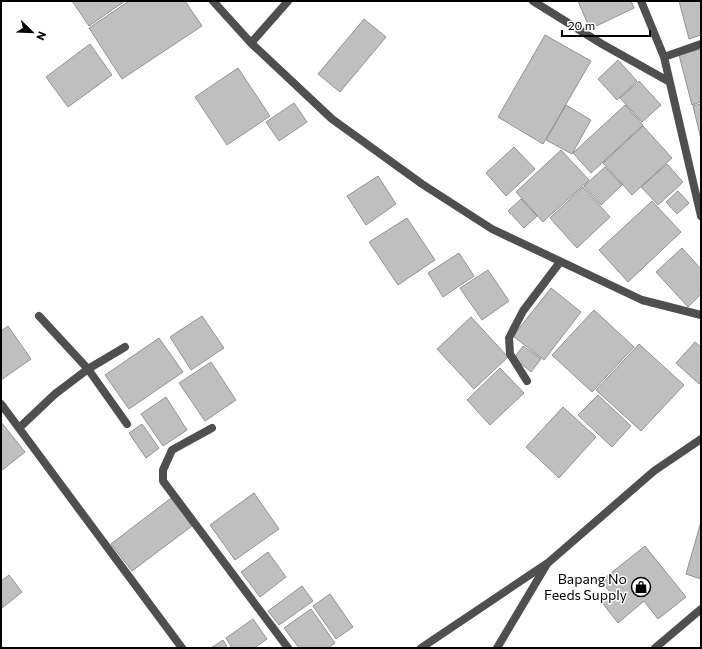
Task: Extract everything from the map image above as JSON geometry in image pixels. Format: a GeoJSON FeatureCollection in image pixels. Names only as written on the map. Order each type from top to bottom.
{"type":"FeatureCollection","features":[{"type":"Feature","properties":{"kind":"street"},"geometry":{"type":"LineString","coordinates":[[213,1],[251,44],[332,120],[422,184],[492,229],[560,262],[642,300],[701,315]]}},
{"type":"Feature","properties":{"kind":"street"},"geometry":{"type":"LineString","coordinates":[[251,44],[288,1]]}},
{"type":"Feature","properties":{"kind":"street"},"geometry":{"type":"LineString","coordinates":[[532,1],[602,44],[668,81]]}},
{"type":"Feature","properties":{"kind":"street"},"geometry":{"type":"LineString","coordinates":[[642,1],[664,57],[668,81],[701,216]]}},
{"type":"Feature","properties":{"kind":"street"},"geometry":{"type":"LineString","coordinates":[[664,57],[701,44]]}},
{"type":"Feature","properties":{"kind":"street"},"geometry":{"type":"LineString","coordinates":[[527,381],[510,354],[509,338],[524,311],[560,262]]}},
{"type":"Feature","properties":{"kind":"street"},"geometry":{"type":"LineString","coordinates":[[39,316],[88,369],[127,424]]}},
{"type":"Feature","properties":{"kind":"street"},"geometry":{"type":"LineString","coordinates":[[19,428],[55,394],[88,369],[125,347]]}},
{"type":"Feature","properties":{"kind":"street"},"geometry":{"type":"LineString","coordinates":[[1,404],[182,648]]}},
{"type":"Feature","properties":{"kind":"street"},"geometry":{"type":"LineString","coordinates":[[212,428],[172,450],[163,470],[163,481],[288,648]]}},
{"type":"Feature","properties":{"kind":"street"},"geometry":{"type":"LineString","coordinates":[[421,648],[549,562],[654,471],[701,440]]}},
{"type":"Feature","properties":{"kind":"street"},"geometry":{"type":"LineString","coordinates":[[497,648],[549,562]]}},
{"type":"Feature","properties":{"kind":"street"},"geometry":{"type":"LineString","coordinates":[[656,648],[701,609]]}},
{"type":"Feature","properties":{"kind":"building"},"geometry":{"type":"Polygon","coordinates":[[[72,1],[125,1],[89,26],[72,1]]]}},
{"type":"Feature","properties":{"kind":"building"},"geometry":{"type":"Polygon","coordinates":[[[129,1],[185,1],[202,26],[122,79],[89,28],[129,1]]]}},
{"type":"Feature","properties":{"kind":"building"},"geometry":{"type":"Polygon","coordinates":[[[578,1],[631,1],[634,8],[590,29],[578,1]]]}},
{"type":"Feature","properties":{"kind":"building"},"geometry":{"type":"Polygon","coordinates":[[[679,1],[701,1],[701,35],[689,39],[679,1]]]}},
{"type":"Feature","properties":{"kind":"building"},"geometry":{"type":"Polygon","coordinates":[[[364,19],[386,37],[340,92],[318,74],[364,19]]]}},
{"type":"Feature","properties":{"kind":"building"},"geometry":{"type":"Polygon","coordinates":[[[545,35],[591,61],[543,144],[498,117],[545,35]]]}},
{"type":"Feature","properties":{"kind":"building"},"geometry":{"type":"Polygon","coordinates":[[[90,44],[112,75],[68,107],[46,77],[90,44]]]}},
{"type":"Feature","properties":{"kind":"building"},"geometry":{"type":"Polygon","coordinates":[[[701,49],[701,102],[692,105],[679,55],[701,49]]]}},
{"type":"Feature","properties":{"kind":"building"},"geometry":{"type":"Polygon","coordinates":[[[618,60],[637,81],[617,100],[598,79],[618,60]]]}},
{"type":"Feature","properties":{"kind":"building"},"geometry":{"type":"Polygon","coordinates":[[[238,68],[270,116],[227,145],[195,97],[238,68]]]}},
{"type":"Feature","properties":{"kind":"building"},"geometry":{"type":"Polygon","coordinates":[[[639,81],[661,105],[642,122],[620,98],[639,81]]]}},
{"type":"Feature","properties":{"kind":"building"},"geometry":{"type":"Polygon","coordinates":[[[294,103],[307,122],[279,141],[266,122],[294,103]]]}},
{"type":"Feature","properties":{"kind":"building"},"geometry":{"type":"Polygon","coordinates":[[[701,104],[701,139],[693,106],[701,104]]]}},
{"type":"Feature","properties":{"kind":"building"},"geometry":{"type":"Polygon","coordinates":[[[566,105],[591,120],[572,154],[546,140],[566,105]]]}},
{"type":"Feature","properties":{"kind":"building"},"geometry":{"type":"Polygon","coordinates":[[[625,105],[643,125],[591,173],[573,153],[625,105]]]}},
{"type":"Feature","properties":{"kind":"building"},"geometry":{"type":"Polygon","coordinates":[[[643,126],[672,158],[632,195],[603,163],[643,126]]]}},
{"type":"Feature","properties":{"kind":"building"},"geometry":{"type":"Polygon","coordinates":[[[514,147],[535,169],[506,196],[486,173],[514,147]]]}},
{"type":"Feature","properties":{"kind":"building"},"geometry":{"type":"Polygon","coordinates":[[[561,150],[589,180],[543,222],[516,192],[561,150]]]}},
{"type":"Feature","properties":{"kind":"building"},"geometry":{"type":"Polygon","coordinates":[[[667,164],[683,182],[658,205],[641,187],[667,164]]]}},
{"type":"Feature","properties":{"kind":"building"},"geometry":{"type":"Polygon","coordinates":[[[605,167],[622,185],[601,205],[584,186],[605,167]]]}},
{"type":"Feature","properties":{"kind":"building"},"geometry":{"type":"Polygon","coordinates":[[[378,176],[396,204],[366,225],[347,196],[378,176]]]}},
{"type":"Feature","properties":{"kind":"building"},"geometry":{"type":"Polygon","coordinates":[[[583,187],[610,217],[577,248],[550,218],[583,187]]]}},
{"type":"Feature","properties":{"kind":"building"},"geometry":{"type":"Polygon","coordinates":[[[678,191],[689,203],[677,214],[666,202],[678,191]]]}},
{"type":"Feature","properties":{"kind":"building"},"geometry":{"type":"Polygon","coordinates":[[[521,199],[537,216],[524,228],[508,211],[521,199]]]}},
{"type":"Feature","properties":{"kind":"building"},"geometry":{"type":"Polygon","coordinates":[[[652,201],[681,232],[628,282],[599,250],[652,201]]]}},
{"type":"Feature","properties":{"kind":"building"},"geometry":{"type":"Polygon","coordinates":[[[407,218],[435,260],[398,285],[369,242],[407,218]]]}},
{"type":"Feature","properties":{"kind":"building"},"geometry":{"type":"Polygon","coordinates":[[[682,248],[701,269],[701,294],[688,307],[656,272],[682,248]]]}},
{"type":"Feature","properties":{"kind":"building"},"geometry":{"type":"Polygon","coordinates":[[[459,253],[474,276],[443,297],[428,273],[459,253]]]}},
{"type":"Feature","properties":{"kind":"building"},"geometry":{"type":"Polygon","coordinates":[[[488,270],[509,301],[482,320],[460,288],[488,270]]]}},
{"type":"Feature","properties":{"kind":"building"},"geometry":{"type":"Polygon","coordinates":[[[551,288],[581,312],[544,360],[513,336],[551,288]]]}},
{"type":"Feature","properties":{"kind":"building"},"geometry":{"type":"Polygon","coordinates":[[[594,310],[634,347],[592,392],[552,355],[594,310]]]}},
{"type":"Feature","properties":{"kind":"building"},"geometry":{"type":"Polygon","coordinates":[[[202,316],[224,348],[191,370],[170,337],[202,316]]]}},
{"type":"Feature","properties":{"kind":"building"},"geometry":{"type":"Polygon","coordinates":[[[471,317],[508,357],[474,389],[437,349],[471,317]]]}},
{"type":"Feature","properties":{"kind":"building"},"geometry":{"type":"Polygon","coordinates":[[[8,326],[31,359],[1,380],[1,331],[8,326]]]}},
{"type":"Feature","properties":{"kind":"building"},"geometry":{"type":"Polygon","coordinates":[[[159,338],[183,372],[129,409],[105,375],[159,338]]]}},
{"type":"Feature","properties":{"kind":"building"},"geometry":{"type":"Polygon","coordinates":[[[695,342],[701,347],[701,382],[699,384],[676,363],[695,342]]]}},
{"type":"Feature","properties":{"kind":"building"},"geometry":{"type":"Polygon","coordinates":[[[639,344],[684,385],[641,431],[596,390],[639,344]]]}},
{"type":"Feature","properties":{"kind":"building"},"geometry":{"type":"Polygon","coordinates":[[[523,346],[541,359],[531,372],[514,358],[523,346]]]}},
{"type":"Feature","properties":{"kind":"building"},"geometry":{"type":"Polygon","coordinates":[[[211,362],[236,400],[205,421],[179,383],[211,362]]]}},
{"type":"Feature","properties":{"kind":"building"},"geometry":{"type":"Polygon","coordinates":[[[500,368],[524,393],[490,425],[467,400],[500,368]]]}},
{"type":"Feature","properties":{"kind":"building"},"geometry":{"type":"Polygon","coordinates":[[[598,395],[631,426],[612,447],[578,415],[598,395]]]}},
{"type":"Feature","properties":{"kind":"building"},"geometry":{"type":"Polygon","coordinates":[[[166,397],[187,430],[163,446],[141,414],[166,397]]]}},
{"type":"Feature","properties":{"kind":"building"},"geometry":{"type":"Polygon","coordinates":[[[563,407],[596,437],[559,478],[526,447],[563,407]]]}},
{"type":"Feature","properties":{"kind":"building"},"geometry":{"type":"Polygon","coordinates":[[[1,422],[25,452],[1,471],[1,422]]]}},
{"type":"Feature","properties":{"kind":"building"},"geometry":{"type":"Polygon","coordinates":[[[142,424],[159,448],[146,458],[129,433],[142,424]]]}},
{"type":"Feature","properties":{"kind":"building"},"geometry":{"type":"Polygon","coordinates":[[[254,493],[279,529],[235,560],[210,525],[254,493]]]}},
{"type":"Feature","properties":{"kind":"building"},"geometry":{"type":"Polygon","coordinates":[[[171,498],[192,526],[132,571],[111,544],[171,498]]]}},
{"type":"Feature","properties":{"kind":"building"},"geometry":{"type":"Polygon","coordinates":[[[701,522],[701,579],[686,574],[701,522]]]}},
{"type":"Feature","properties":{"kind":"building","name":"Bapang No Feeds Supply"},"geometry":{"type":"Polygon","coordinates":[[[645,546],[686,597],[658,619],[644,601],[618,623],[600,600],[610,592],[601,581],[645,546]]]}},
{"type":"Feature","properties":{"kind":"building"},"geometry":{"type":"Polygon","coordinates":[[[268,552],[286,577],[260,597],[241,572],[268,552]]]}},
{"type":"Feature","properties":{"kind":"building"},"geometry":{"type":"Polygon","coordinates":[[[9,575],[22,592],[2,608],[1,581],[9,575]]]}},
{"type":"Feature","properties":{"kind":"building"},"geometry":{"type":"Polygon","coordinates":[[[302,586],[313,601],[279,625],[268,611],[302,586]]]}},
{"type":"Feature","properties":{"kind":"building"},"geometry":{"type":"Polygon","coordinates":[[[330,594],[353,627],[336,639],[313,606],[330,594]]]}},
{"type":"Feature","properties":{"kind":"building"},"geometry":{"type":"Polygon","coordinates":[[[311,609],[335,643],[328,648],[299,648],[284,628],[311,609]]]}},
{"type":"Feature","properties":{"kind":"building"},"geometry":{"type":"Polygon","coordinates":[[[253,619],[267,639],[254,648],[232,648],[226,638],[253,619]]]}},
{"type":"Feature","properties":{"kind":"building"},"geometry":{"type":"Polygon","coordinates":[[[223,640],[228,648],[211,648],[223,640]]]}},
{"type":"Feature","properties":{"kind":"place","name":"Bapang No Feeds Supply"},"geometry":{"type":"Point","coordinates":[641,587]}}]}
